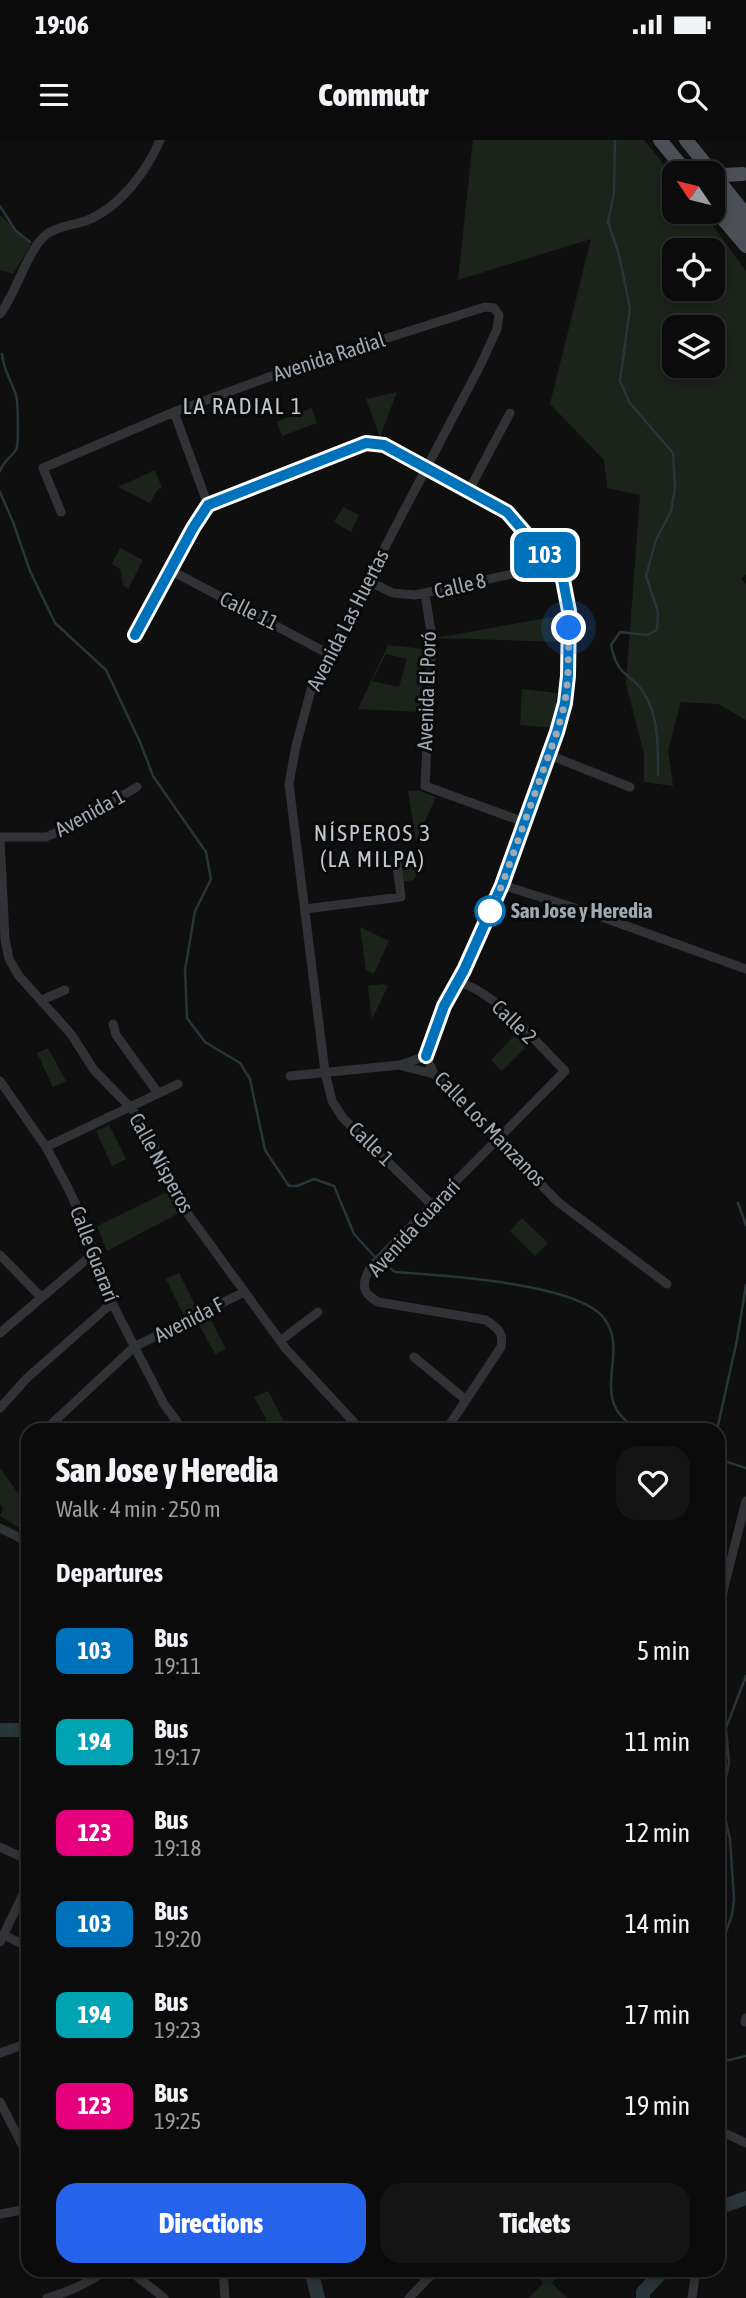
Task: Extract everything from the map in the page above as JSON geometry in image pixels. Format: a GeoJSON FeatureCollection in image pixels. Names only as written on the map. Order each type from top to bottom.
{"type":"FeatureCollection","features":[{"type":"Feature","properties":{"kind":"main road"},"geometry":{"type":"LineString","coordinates":[[660,140],[677,161]]}},
{"type":"Feature","properties":{"kind":"main road"},"geometry":{"type":"LineString","coordinates":[[676,140],[693,161]]}},
{"type":"Feature","properties":{"kind":"main road"},"geometry":{"type":"LineString","coordinates":[[686,140],[699,161]]}},
{"type":"Feature","properties":{"kind":"main road"},"geometry":{"type":"LineString","coordinates":[[725,175],[743,174],[736,190],[737,201]]}},
{"type":"Feature","properties":{"kind":"main road"},"geometry":{"type":"LineString","coordinates":[[725,194],[737,201],[746,215]]}},
{"type":"Feature","properties":{"kind":"main road"},"geometry":{"type":"LineString","coordinates":[[725,201],[746,229]]}},
{"type":"Feature","properties":{"kind":"main road"},"geometry":{"type":"LineString","coordinates":[[725,207],[746,246]]}},
{"type":"Feature","properties":{"kind":"main road"},"geometry":{"type":"LineString","coordinates":[[725,212],[746,239]]}},
{"type":"Feature","properties":{"kind":"street"},"geometry":{"type":"LineString","coordinates":[[0,314],[47,234],[86,220],[107,208],[149,163],[160,140]]}},
{"type":"Feature","properties":{"kind":"street","name":"Avenida Radial"},"geometry":{"type":"LineString","coordinates":[[61,512],[43,468],[174,412],[299,366],[485,307],[494,308],[499,315]]}},
{"type":"Feature","properties":{"kind":"street","name":"Avenida Las Huertas"},"geometry":{"type":"LineString","coordinates":[[325,1072],[289,784],[296,746],[312,686],[327,653],[368,581],[481,364],[498,329],[499,315]]}},
{"type":"Feature","properties":{"kind":"street"},"geometry":{"type":"LineString","coordinates":[[174,412],[208,505]]}},
{"type":"Feature","properties":{"kind":"street"},"geometry":{"type":"LineString","coordinates":[[469,490],[510,413]]}},
{"type":"Feature","properties":{"kind":"street"},"geometry":{"type":"LineString","coordinates":[[135,635],[208,505],[366,443],[384,445],[507,512],[554,565],[563,580],[567,599],[569,645],[565,703],[502,885],[458,982],[444,1006],[426,1056]]}},
{"type":"Feature","properties":{"kind":"street","name":"Calle 8"},"geometry":{"type":"LineString","coordinates":[[368,581],[393,593],[425,594],[554,565]]}},
{"type":"Feature","properties":{"kind":"street","name":"Calle 11"},"geometry":{"type":"LineString","coordinates":[[170,570],[327,653]]}},
{"type":"Feature","properties":{"kind":"street","name":"Avenida El Poró"},"geometry":{"type":"LineString","coordinates":[[425,594],[432,638],[424,783],[426,788],[524,822]]}},
{"type":"Feature","properties":{"kind":"street"},"geometry":{"type":"LineString","coordinates":[[549,755],[630,787]]}},
{"type":"Feature","properties":{"kind":"street","name":"Avenida 1"},"geometry":{"type":"LineString","coordinates":[[0,838],[46,837],[71,826],[137,787]]}},
{"type":"Feature","properties":{"kind":"street","name":"Calle Nísperos"},"geometry":{"type":"LineString","coordinates":[[0,838],[5,939],[9,959],[19,976],[71,1034],[94,1070],[130,1107],[149,1135],[188,1214],[280,1341],[354,1423]]}},
{"type":"Feature","properties":{"kind":"street"},"geometry":{"type":"LineString","coordinates":[[304,909],[401,897],[396,858]]}},
{"type":"Feature","properties":{"kind":"street"},"geometry":{"type":"LineString","coordinates":[[502,885],[746,969]]}},
{"type":"Feature","properties":{"kind":"street","name":"Calle 2"},"geometry":{"type":"LineString","coordinates":[[458,982],[483,993],[496,1003],[565,1071]]}},
{"type":"Feature","properties":{"kind":"street"},"geometry":{"type":"LineString","coordinates":[[42,1000],[65,990]]}},
{"type":"Feature","properties":{"kind":"street"},"geometry":{"type":"LineString","coordinates":[[114,1024],[116,1035],[158,1093]]}},
{"type":"Feature","properties":{"kind":"street","name":"Calle Los Manzanos"},"geometry":{"type":"LineString","coordinates":[[290,1076],[400,1065],[426,1056],[434,1074],[571,1213],[667,1283]]}},
{"type":"Feature","properties":{"kind":"street"},"geometry":{"type":"LineString","coordinates":[[400,1065],[434,1074]]}},
{"type":"Feature","properties":{"kind":"street","name":"Avenida Guararí"},"geometry":{"type":"LineString","coordinates":[[451,1423],[501,1347],[503,1337],[499,1329],[486,1320],[378,1302],[368,1296],[364,1287],[365,1277],[370,1268],[565,1071]]}},
{"type":"Feature","properties":{"kind":"street","name":"Calle 1"},"geometry":{"type":"LineString","coordinates":[[325,1072],[332,1101],[343,1118],[433,1206]]}},
{"type":"Feature","properties":{"kind":"street","name":"Calle Guararí"},"geometry":{"type":"LineString","coordinates":[[0,1081],[46,1147],[68,1188],[112,1303],[164,1404],[178,1423]]}},
{"type":"Feature","properties":{"kind":"street"},"geometry":{"type":"LineString","coordinates":[[46,1147],[178,1084]]}},
{"type":"Feature","properties":{"kind":"street"},"geometry":{"type":"LineString","coordinates":[[0,1333],[94,1253]]}},
{"type":"Feature","properties":{"kind":"street"},"geometry":{"type":"LineString","coordinates":[[0,1255],[41,1297]]}},
{"type":"Feature","properties":{"kind":"street","name":"Avenida F"},"geometry":{"type":"LineString","coordinates":[[53,1423],[134,1347],[244,1292]]}},
{"type":"Feature","properties":{"kind":"street"},"geometry":{"type":"LineString","coordinates":[[0,1408],[27,1378],[112,1303]]}},
{"type":"Feature","properties":{"kind":"street"},"geometry":{"type":"LineString","coordinates":[[280,1341],[318,1312]]}},
{"type":"Feature","properties":{"kind":"street"},"geometry":{"type":"LineString","coordinates":[[414,1357],[466,1400]]}},
{"type":"Feature","properties":{"kind":"street"},"geometry":{"type":"LineString","coordinates":[[725,1583],[746,1501]]}},
{"type":"Feature","properties":{"kind":"street"},"geometry":{"type":"LineString","coordinates":[[0,1528],[21,1538]]}},
{"type":"Feature","properties":{"kind":"street"},"geometry":{"type":"LineString","coordinates":[[0,1847],[21,1857]]}},
{"type":"Feature","properties":{"kind":"street"},"geometry":{"type":"LineString","coordinates":[[21,1899],[2,1939],[21,1945]]}},
{"type":"Feature","properties":{"kind":"street"},"geometry":{"type":"LineString","coordinates":[[0,2053],[20,2046]]}},
{"type":"Feature","properties":{"kind":"street"},"geometry":{"type":"LineString","coordinates":[[0,2104],[21,2143]]}},
{"type":"Feature","properties":{"kind":"street"},"geometry":{"type":"LineString","coordinates":[[725,2133],[746,2143]]}},
{"type":"Feature","properties":{"kind":"street"},"geometry":{"type":"LineString","coordinates":[[0,2214],[21,2210]]}},
{"type":"Feature","properties":{"kind":"street"},"geometry":{"type":"LineString","coordinates":[[47,2298],[65,2294],[97,2277]]}},
{"type":"Feature","properties":{"kind":"street"},"geometry":{"type":"LineString","coordinates":[[137,2277],[164,2298]]}},
{"type":"Feature","properties":{"kind":"street"},"geometry":{"type":"LineString","coordinates":[[224,2277],[225,2298]]}},
{"type":"Feature","properties":{"kind":"street"},"geometry":{"type":"LineString","coordinates":[[409,2298],[429,2277]]}},
{"type":"Feature","properties":{"kind":"street"},"geometry":{"type":"LineString","coordinates":[[692,2298],[695,2277]]}},
{"type":"Feature","properties":{"kind":"shaded area"},"geometry":{"type":"Polygon","coordinates":[[[473,140],[644,140],[662,162],[662,224],[712,224],[722,238],[662,238],[662,301],[725,301],[725,242],[746,271],[746,574],[741,579],[746,584],[746,720],[718,704],[681,702],[668,750],[673,786],[644,782],[644,755],[626,684],[640,495],[607,488],[604,460],[550,404],[591,239],[458,280],[473,140]]]}},
{"type":"Feature","properties":{"kind":"shaded area"},"geometry":{"type":"Polygon","coordinates":[[[0,215],[31,245],[13,274],[0,270],[0,215]]]}},
{"type":"Feature","properties":{"kind":"shaded area"},"geometry":{"type":"Polygon","coordinates":[[[397,392],[380,437],[366,399],[397,392]]]}},
{"type":"Feature","properties":{"kind":"shaded area"},"geometry":{"type":"Polygon","coordinates":[[[312,408],[317,423],[282,436],[277,422],[312,408]]]}},
{"type":"Feature","properties":{"kind":"shaded area"},"geometry":{"type":"Polygon","coordinates":[[[155,470],[162,488],[158,489],[150,503],[118,487],[155,470]]]}},
{"type":"Feature","properties":{"kind":"shaded area"},"geometry":{"type":"Polygon","coordinates":[[[343,507],[359,515],[351,532],[334,522],[343,507]]]}},
{"type":"Feature","properties":{"kind":"shaded area"},"geometry":{"type":"Polygon","coordinates":[[[120,548],[143,560],[128,589],[123,585],[120,569],[112,564],[120,548]]]}},
{"type":"Feature","properties":{"kind":"shaded area"},"geometry":{"type":"Polygon","coordinates":[[[563,615],[563,642],[436,638],[563,615]]]}},
{"type":"Feature","properties":{"kind":"shaded area"},"geometry":{"type":"Polygon","coordinates":[[[388,645],[424,649],[420,712],[358,709],[388,645]],[[386,654],[372,681],[399,687],[407,659],[386,654]]]}},
{"type":"Feature","properties":{"kind":"shaded area"},"geometry":{"type":"Polygon","coordinates":[[[522,689],[557,693],[554,728],[520,725],[522,689]]]}},
{"type":"Feature","properties":{"kind":"shaded area"},"geometry":{"type":"Polygon","coordinates":[[[418,790],[436,797],[416,841],[408,791],[418,790]]]}},
{"type":"Feature","properties":{"kind":"shaded area"},"geometry":{"type":"Polygon","coordinates":[[[415,858],[422,861],[414,880],[401,882],[398,860],[415,858]]]}},
{"type":"Feature","properties":{"kind":"shaded area"},"geometry":{"type":"Polygon","coordinates":[[[360,927],[389,941],[374,974],[366,970],[360,927]]]}},
{"type":"Feature","properties":{"kind":"shaded area"},"geometry":{"type":"Polygon","coordinates":[[[368,986],[388,986],[372,1019],[368,986]]]}},
{"type":"Feature","properties":{"kind":"shaded area"},"geometry":{"type":"Polygon","coordinates":[[[518,1032],[529,1044],[502,1071],[491,1060],[518,1032]]]}},
{"type":"Feature","properties":{"kind":"shaded area"},"geometry":{"type":"Polygon","coordinates":[[[48,1048],[66,1081],[53,1087],[37,1053],[48,1048]]]}},
{"type":"Feature","properties":{"kind":"shaded area"},"geometry":{"type":"Polygon","coordinates":[[[109,1125],[126,1159],[112,1166],[96,1131],[109,1125]]]}},
{"type":"Feature","properties":{"kind":"shaded area"},"geometry":{"type":"Polygon","coordinates":[[[169,1191],[181,1212],[107,1251],[97,1226],[169,1191]]]}},
{"type":"Feature","properties":{"kind":"shaded area"},"geometry":{"type":"Polygon","coordinates":[[[522,1218],[548,1243],[535,1256],[510,1231],[522,1218]]]}},
{"type":"Feature","properties":{"kind":"shaded area"},"geometry":{"type":"Polygon","coordinates":[[[179,1273],[197,1309],[184,1316],[166,1279],[179,1273]]]}},
{"type":"Feature","properties":{"kind":"shaded area"},"geometry":{"type":"Polygon","coordinates":[[[209,1316],[226,1349],[215,1354],[197,1321],[209,1316]]]}},
{"type":"Feature","properties":{"kind":"shaded area"},"geometry":{"type":"Polygon","coordinates":[[[268,1391],[285,1423],[268,1423],[254,1397],[268,1391]]]}},
{"type":"Feature","properties":{"kind":"shaded area"},"geometry":{"type":"Polygon","coordinates":[[[0,1468],[21,1497],[21,1529],[0,1516],[3,1509],[0,1503],[0,1468]]]}},
{"type":"Feature","properties":{"kind":"shaded area"},"geometry":{"type":"Polygon","coordinates":[[[537,2277],[557,2277],[552,2283],[567,2298],[529,2298],[543,2283],[537,2277]]]}},
{"type":"Feature","properties":{"kind":"waterway"},"geometry":{"type":"LineString","coordinates":[[615,140],[614,193],[608,222],[619,255],[630,308],[620,381],[629,402],[673,453],[675,488],[671,511],[656,540],[646,576],[658,612],[657,630],[647,635],[620,632],[611,645],[617,664],[639,686],[653,712],[657,733],[658,775]]}},
{"type":"Feature","properties":{"kind":"waterway"},"geometry":{"type":"LineString","coordinates":[[0,206],[15,230],[30,242]]}},
{"type":"Feature","properties":{"kind":"waterway"},"geometry":{"type":"LineString","coordinates":[[0,471],[16,450],[18,432],[16,395],[2,354]]}},
{"type":"Feature","properties":{"kind":"waterway"},"geometry":{"type":"LineString","coordinates":[[0,492],[30,571],[55,623],[106,670],[153,776],[206,852],[211,879],[195,911],[185,970],[187,1018],[205,1042],[240,1063],[250,1079],[265,1150],[289,1186],[297,1186],[314,1179],[334,1186],[354,1234],[375,1257]]}},
{"type":"Feature","properties":{"kind":"waterway"},"geometry":{"type":"LineString","coordinates":[[738,1203],[746,1225]]}},
{"type":"Feature","properties":{"kind":"waterway"},"geometry":{"type":"LineString","coordinates":[[380,1261],[395,1272],[505,1283],[565,1296],[588,1305],[603,1317],[611,1331],[611,1391],[614,1405],[630,1423]]}},
{"type":"Feature","properties":{"kind":"waterway"},"geometry":{"type":"LineString","coordinates":[[719,1423],[746,1285]]}},
{"type":"Feature","properties":{"kind":"waterway"},"geometry":{"type":"LineString","coordinates":[[725,1461],[746,1468]]}},
{"type":"Feature","properties":{"kind":"waterway"},"geometry":{"type":"LineString","coordinates":[[725,1782],[729,1763],[726,1728],[746,1676]]}},
{"type":"Feature","properties":{"kind":"waterway"},"geometry":{"type":"LineString","coordinates":[[0,1730],[21,1730]]}},
{"type":"Feature","properties":{"kind":"waterway"},"geometry":{"type":"LineString","coordinates":[[725,1817],[730,1839],[734,1899],[725,1934]]}},
{"type":"Feature","properties":{"kind":"waterway"},"geometry":{"type":"LineString","coordinates":[[725,2061],[746,2056]]}},
{"type":"Feature","properties":{"kind":"waterway"},"geometry":{"type":"LineString","coordinates":[[725,2206],[746,2198]]}},
{"type":"Feature","properties":{"kind":"waterway"},"geometry":{"type":"LineString","coordinates":[[313,2277],[318,2298]]}},
{"type":"Feature","properties":{"kind":"waterway"},"geometry":{"type":"LineString","coordinates":[[643,2298],[643,2292],[657,2277]]}},
{"type":"Feature","properties":{"kind":"bus line","name":"103"},"geometry":{"type":"LineString","coordinates":[[135,635],[208,505],[366,443],[384,445],[507,512],[558,571],[563,580],[569,611],[565,703],[502,885],[464,970],[444,1006],[426,1056]]}},
{"type":"Feature","properties":{"kind":"place","name":"San Jose y Heredia"},"geometry":{"type":"Point","coordinates":[490,911]}},
{"type":"Feature","properties":{"kind":"district","name":"LA RADIAL 1"},"geometry":{"type":"Point","coordinates":[243,406]}},
{"type":"Feature","properties":{"kind":"district","name":"NÍSPEROS 3 (LA MILPA)"},"geometry":{"type":"Point","coordinates":[373,846]}},
{"type":"Feature","properties":{"kind":"route"},"geometry":{"type":"LineString","coordinates":[[490,911],[502,885],[557,732],[565,703],[569,628]]}}]}
